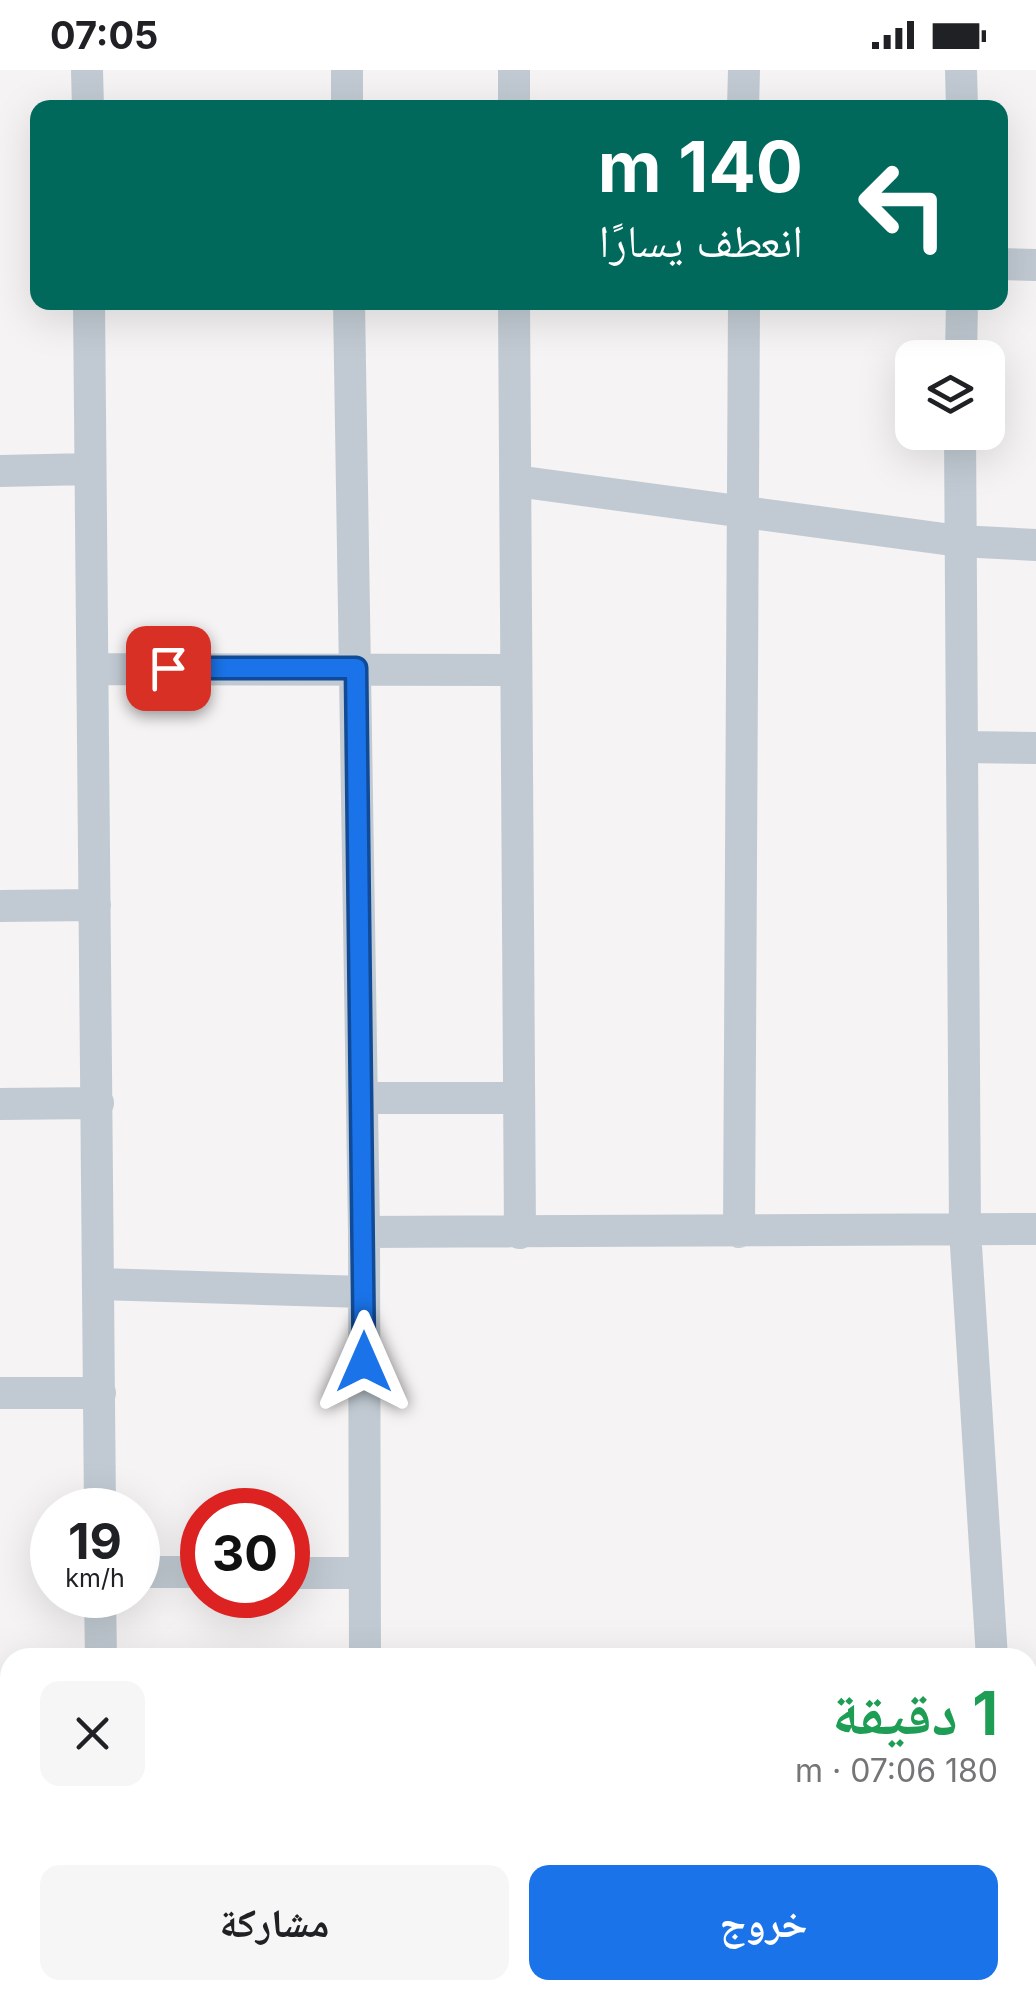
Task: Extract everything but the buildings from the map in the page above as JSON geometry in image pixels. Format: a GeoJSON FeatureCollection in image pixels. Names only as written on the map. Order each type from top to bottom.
{"type":"FeatureCollection","features":[{"type":"Feature","properties":{"kind":"street"},"geometry":{"type":"LineString","coordinates":[[87,70],[88,100]]}},
{"type":"Feature","properties":{"kind":"street"},"geometry":{"type":"LineString","coordinates":[[347,70],[347,100]]}},
{"type":"Feature","properties":{"kind":"street"},"geometry":{"type":"LineString","coordinates":[[514,70],[514,100]]}},
{"type":"Feature","properties":{"kind":"street"},"geometry":{"type":"LineString","coordinates":[[743,100],[744,70]]}},
{"type":"Feature","properties":{"kind":"street"},"geometry":{"type":"LineString","coordinates":[[961,70],[962,100]]}},
{"type":"Feature","properties":{"kind":"street"},"geometry":{"type":"LineString","coordinates":[[1008,264],[1036,265]]}},
{"type":"Feature","properties":{"kind":"street"},"geometry":{"type":"LineString","coordinates":[[89,310],[100,1488]]}},
{"type":"Feature","properties":{"kind":"street"},"geometry":{"type":"LineString","coordinates":[[349,310],[364,1232],[365,1648]]}},
{"type":"Feature","properties":{"kind":"street"},"geometry":{"type":"LineString","coordinates":[[514,310],[520,1233]]}},
{"type":"Feature","properties":{"kind":"street"},"geometry":{"type":"LineString","coordinates":[[739,1232],[744,310]]}},
{"type":"Feature","properties":{"kind":"street"},"geometry":{"type":"LineString","coordinates":[[961,340],[962,310]]}},
{"type":"Feature","properties":{"kind":"street"},"geometry":{"type":"LineString","coordinates":[[960,450],[965,1230],[991,1648]]}},
{"type":"Feature","properties":{"kind":"street"},"geometry":{"type":"LineString","coordinates":[[0,471],[90,469]]}},
{"type":"Feature","properties":{"kind":"street"},"geometry":{"type":"LineString","coordinates":[[516,481],[959,541],[1036,544]]}},
{"type":"Feature","properties":{"kind":"street"},"geometry":{"type":"LineString","coordinates":[[93,668],[516,670]]}},
{"type":"Feature","properties":{"kind":"street"},"geometry":{"type":"LineString","coordinates":[[963,746],[1036,748]]}},
{"type":"Feature","properties":{"kind":"street"},"geometry":{"type":"LineString","coordinates":[[0,906],[96,905]]}},
{"type":"Feature","properties":{"kind":"street"},"geometry":{"type":"LineString","coordinates":[[362,1098],[517,1098]]}},
{"type":"Feature","properties":{"kind":"street"},"geometry":{"type":"LineString","coordinates":[[0,1104],[98,1103]]}},
{"type":"Feature","properties":{"kind":"street"},"geometry":{"type":"LineString","coordinates":[[364,1232],[1036,1229]]}},
{"type":"Feature","properties":{"kind":"street"},"geometry":{"type":"LineString","coordinates":[[99,1284],[364,1292]]}},
{"type":"Feature","properties":{"kind":"street"},"geometry":{"type":"LineString","coordinates":[[0,1393],[100,1393]]}},
{"type":"Feature","properties":{"kind":"street"},"geometry":{"type":"LineString","coordinates":[[310,1573],[363,1574]]}},
{"type":"Feature","properties":{"kind":"street"},"geometry":{"type":"LineString","coordinates":[[100,1618],[101,1648]]}},
{"type":"Feature","properties":{"kind":"route"},"geometry":{"type":"LineString","coordinates":[[168,668],[356,668],[364,1362]]}}]}
